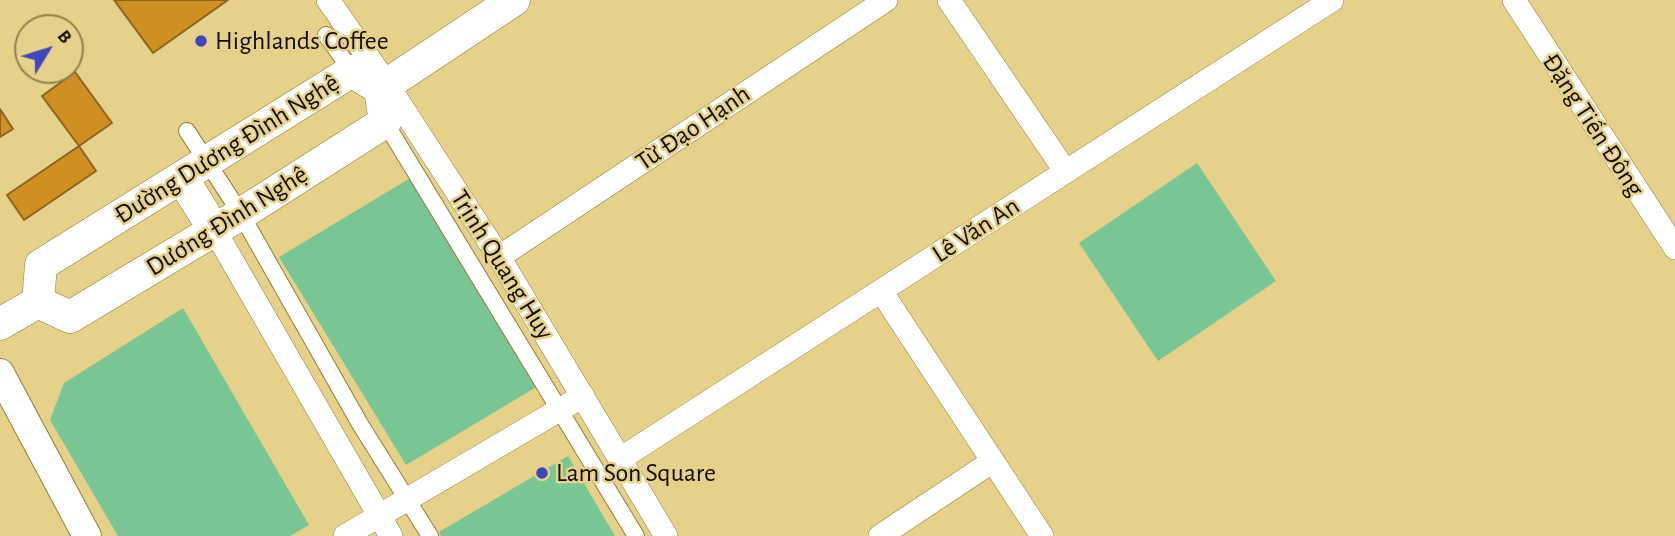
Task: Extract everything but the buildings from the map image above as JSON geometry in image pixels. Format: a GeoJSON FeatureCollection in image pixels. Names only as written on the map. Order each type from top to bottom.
{"type":"FeatureCollection","features":[{"type":"Feature","properties":{"kind":"main road"},"geometry":{"type":"LineString","coordinates":[[385,122],[384,86],[514,0]]}},
{"type":"Feature","properties":{"kind":"main road","name":"Đường Dương Đình Nghệ"},"geometry":{"type":"LineString","coordinates":[[38,302],[41,265],[352,71],[384,86]]}},
{"type":"Feature","properties":{"kind":"main road","name":"Dương Đình Nghệ"},"geometry":{"type":"LineString","coordinates":[[38,302],[70,317],[242,214],[385,122]]}},
{"type":"Feature","properties":{"kind":"main road"},"geometry":{"type":"LineString","coordinates":[[182,178],[215,230]]}},
{"type":"Feature","properties":{"kind":"main road"},"geometry":{"type":"LineString","coordinates":[[0,324],[38,302]]}},
{"type":"Feature","properties":{"kind":"street","name":"Trịnh Quang Huy"},"geometry":{"type":"LineString","coordinates":[[328,0],[499,257],[666,536]]}},
{"type":"Feature","properties":{"kind":"street","name":"Từ Đạo Hạnh"},"geometry":{"type":"LineString","coordinates":[[499,257],[886,0]]}},
{"type":"Feature","properties":{"kind":"street"},"geometry":{"type":"LineString","coordinates":[[949,0],[1066,172]]}},
{"type":"Feature","properties":{"kind":"street","name":"Lê Văn An"},"geometry":{"type":"LineString","coordinates":[[620,459],[1332,0]]}},
{"type":"Feature","properties":{"kind":"street","name":"Đặng Tiến Đông"},"geometry":{"type":"LineString","coordinates":[[1514,0],[1675,248]]}},
{"type":"Feature","properties":{"kind":"street"},"geometry":{"type":"LineString","coordinates":[[326,35],[385,122],[636,536]]}},
{"type":"Feature","properties":{"kind":"street"},"geometry":{"type":"LineString","coordinates":[[187,131],[242,214],[360,424],[430,536]]}},
{"type":"Feature","properties":{"kind":"street"},"geometry":{"type":"LineString","coordinates":[[215,230],[391,536]]}},
{"type":"Feature","properties":{"kind":"street"},"geometry":{"type":"LineString","coordinates":[[881,292],[1042,536]]}},
{"type":"Feature","properties":{"kind":"street"},"geometry":{"type":"LineString","coordinates":[[0,373],[87,536]]}},
{"type":"Feature","properties":{"kind":"street"},"geometry":{"type":"LineString","coordinates":[[345,536],[583,396]]}},
{"type":"Feature","properties":{"kind":"street"},"geometry":{"type":"LineString","coordinates":[[880,536],[993,461]]}},
{"type":"Feature","properties":{"kind":"green space"},"geometry":{"type":"Polygon","coordinates":[[[1197,163],[1276,281],[1158,361],[1079,243],[1197,163]]]}},
{"type":"Feature","properties":{"kind":"green space"},"geometry":{"type":"Polygon","coordinates":[[[412,177],[538,386],[406,465],[279,257],[412,177]]]}},
{"type":"Feature","properties":{"kind":"green space"},"geometry":{"type":"Polygon","coordinates":[[[183,308],[309,525],[290,536],[118,536],[50,420],[64,383],[183,308]]]}},
{"type":"Feature","properties":{"kind":"green space","name":"Lam Son Square"},"geometry":{"type":"Polygon","coordinates":[[[568,456],[615,536],[441,536],[439,532],[568,456]]]}},
{"type":"Feature","properties":{"kind":"place","name":"Highlands Coffee"},"geometry":{"type":"Point","coordinates":[201,41]}},
{"type":"Feature","properties":{"kind":"place","name":"Lam Son Square"},"geometry":{"type":"Point","coordinates":[542,473]}}]}
